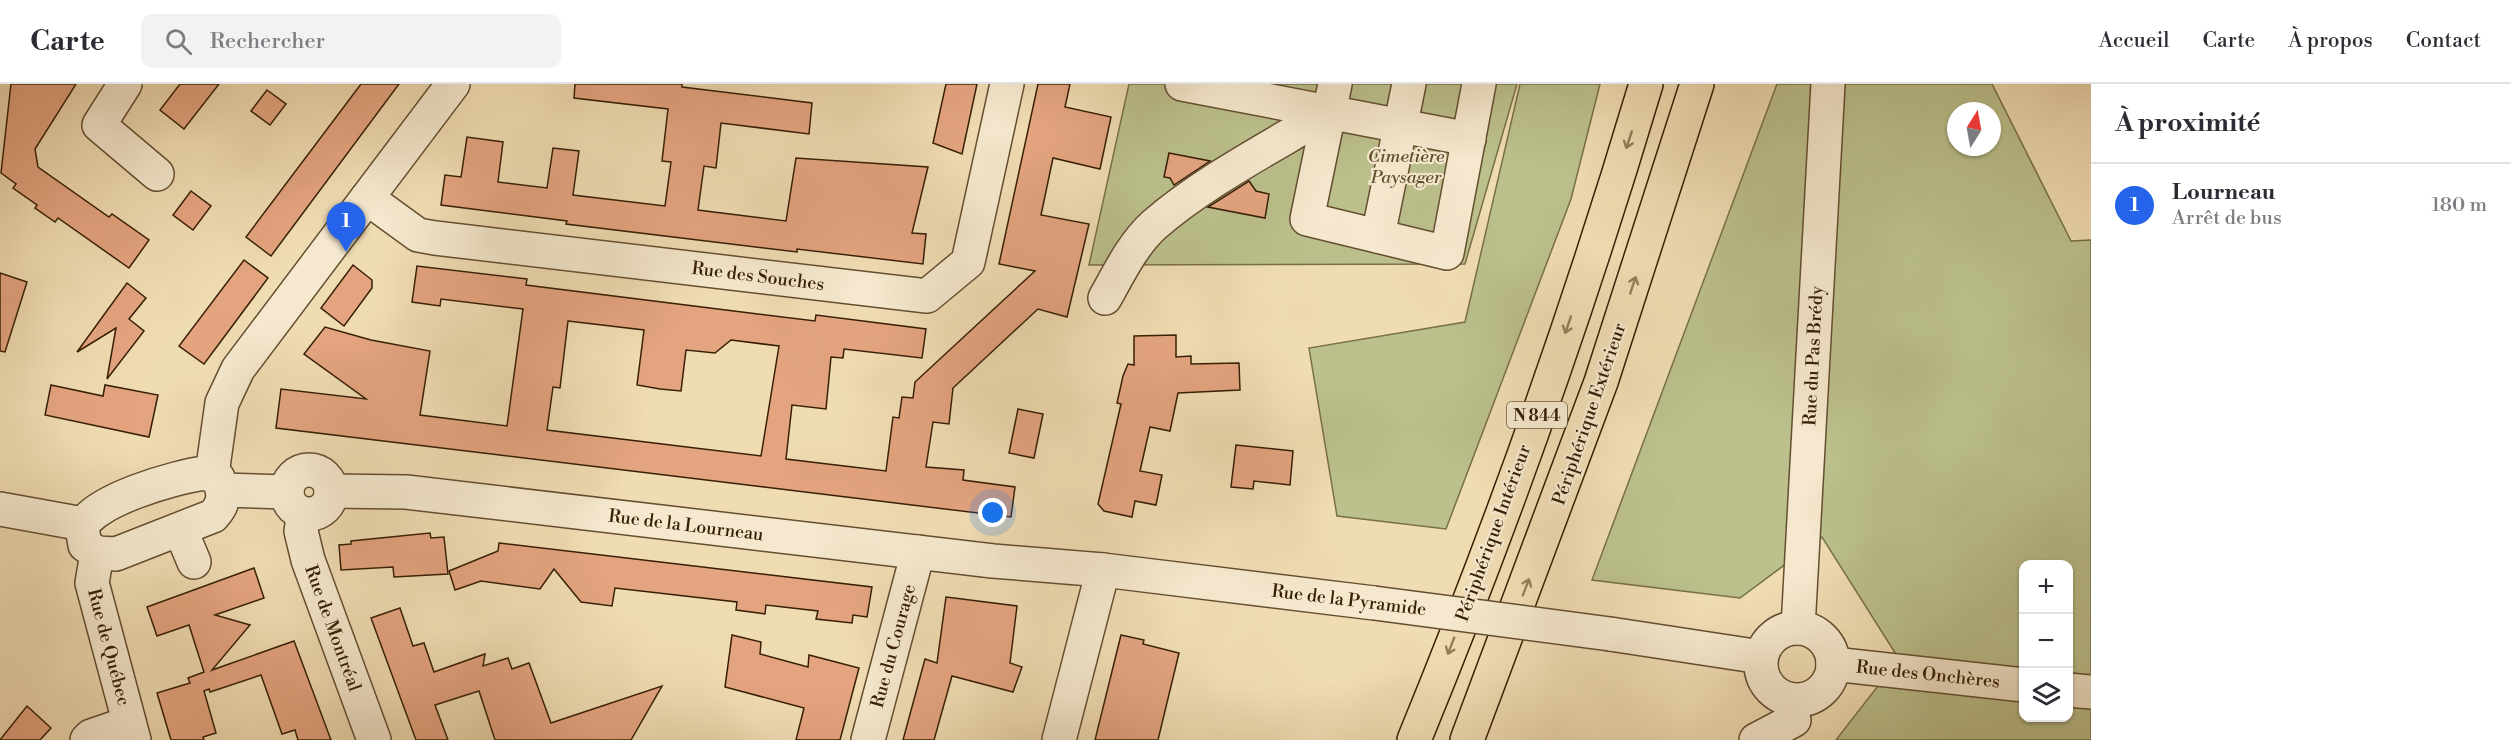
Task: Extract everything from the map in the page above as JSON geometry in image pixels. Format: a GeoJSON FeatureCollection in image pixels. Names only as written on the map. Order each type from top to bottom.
{"type":"FeatureCollection","features":[{"type":"Feature","properties":{"kind":"highway","name":"Périphérique Intérieur"},"geometry":{"type":"LineString","coordinates":[[1414,740],[1478,577],[1551,375],[1646,84]]}},
{"type":"Feature","properties":{"kind":"highway","name":"Périphérique Extérieur"},"geometry":{"type":"LineString","coordinates":[[1467,740],[1601,382],[1697,84]]}},
{"type":"Feature","properties":{"kind":"street"},"geometry":{"type":"LineString","coordinates":[[125,84],[99,124],[157,174]]}},
{"type":"Feature","properties":{"kind":"street"},"geometry":{"type":"LineString","coordinates":[[295,503],[217,482],[187,475],[124,497],[92,513],[83,524],[85,545],[97,554],[116,554],[181,531],[213,516],[223,503],[217,482],[222,403],[238,369],[453,84]]}},
{"type":"Feature","properties":{"kind":"street","name":"Rue des Souches"},"geometry":{"type":"LineString","coordinates":[[367,198],[418,235],[435,238],[927,296],[968,262],[1007,84]]}},
{"type":"Feature","properties":{"kind":"street"},"geometry":{"type":"LineString","coordinates":[[1378,236],[1409,84]]}},
{"type":"Feature","properties":{"kind":"street"},"geometry":{"type":"LineString","coordinates":[[1332,98],[1307,219],[1447,253],[1479,84]]}},
{"type":"Feature","properties":{"kind":"street","name":"Rue du Pas Brédy"},"geometry":{"type":"LineString","coordinates":[[1798,628],[1828,84]]}},
{"type":"Feature","properties":{"kind":"street"},"geometry":{"type":"LineString","coordinates":[[1192,85],[1332,98],[1400,126],[1469,139]]}},
{"type":"Feature","properties":{"kind":"street"},"geometry":{"type":"LineString","coordinates":[[1105,298],[1128,259],[1154,225],[1332,98]]}},
{"type":"Feature","properties":{"kind":"street","name":"Rue de la Lourneau"},"geometry":{"type":"LineString","coordinates":[[295,503],[315,513],[325,507],[331,491],[406,492],[918,552],[1042,564]]}},
{"type":"Feature","properties":{"kind":"street","name":"Rue de Montréal"},"geometry":{"type":"LineString","coordinates":[[295,503],[308,560],[374,740]]}},
{"type":"Feature","properties":{"kind":"street"},"geometry":{"type":"LineString","coordinates":[[0,509],[83,524]]}},
{"type":"Feature","properties":{"kind":"street"},"geometry":{"type":"LineString","coordinates":[[181,531],[194,562]]}},
{"type":"Feature","properties":{"kind":"street","name":"Rue du Courage"},"geometry":{"type":"LineString","coordinates":[[868,740],[918,552]]}},
{"type":"Feature","properties":{"kind":"street","name":"Rue de Québec"},"geometry":{"type":"LineString","coordinates":[[97,554],[92,583],[132,731]]}},
{"type":"Feature","properties":{"kind":"street","name":"Rue de la Pyramide"},"geometry":{"type":"LineString","coordinates":[[1042,564],[1374,603],[1610,634],[1761,657]]}},
{"type":"Feature","properties":{"kind":"street"},"geometry":{"type":"LineString","coordinates":[[1059,740],[1103,570]]}},
{"type":"Feature","properties":{"kind":"street"},"geometry":{"type":"LineString","coordinates":[[1756,740],[1794,720],[1805,699],[1822,690],[1828,683],[1833,664],[1829,646],[1816,633],[1798,628],[1779,632],[1770,639],[1761,657],[1761,670],[1766,682],[1794,720]]}},
{"type":"Feature","properties":{"kind":"street","name":"Rue des Onchères"},"geometry":{"type":"LineString","coordinates":[[1833,664],[2019,684]]}},
{"type":"Feature","properties":{"kind":"street"},"geometry":{"type":"LineString","coordinates":[[2073,690],[2091,692]]}},
{"type":"Feature","properties":{"kind":"street"},"geometry":{"type":"LineString","coordinates":[[87,740],[91,736],[132,731]]}},
{"type":"Feature","properties":{"kind":"green space","name":"Cimetière Paysager"},"geometry":{"type":"Polygon","coordinates":[[[1129,84],[1517,84],[1465,264],[1089,265],[1129,84]]]}},
{"type":"Feature","properties":{"kind":"green space"},"geometry":{"type":"Polygon","coordinates":[[[1520,84],[1600,84],[1571,199],[1446,529],[1337,516],[1309,348],[1465,322],[1520,84]]]}},
{"type":"Feature","properties":{"kind":"green space"},"geometry":{"type":"Polygon","coordinates":[[[1777,84],[1992,84],[2071,241],[2091,240],[2091,740],[1836,740],[1899,659],[1822,537],[1740,598],[1592,580],[1777,84]]]}},
{"type":"Feature","properties":{"kind":"building"},"geometry":{"type":"Polygon","coordinates":[[[11,84],[76,84],[35,149],[38,167],[109,217],[112,214],[149,240],[129,268],[58,218],[55,222],[35,208],[37,205],[13,188],[16,184],[1,173],[11,84]]]}},
{"type":"Feature","properties":{"kind":"building"},"geometry":{"type":"Polygon","coordinates":[[[180,84],[219,84],[184,129],[160,110],[180,84]]]}},
{"type":"Feature","properties":{"kind":"building"},"geometry":{"type":"Polygon","coordinates":[[[361,84],[399,84],[271,256],[246,237],[361,84]]]}},
{"type":"Feature","properties":{"kind":"building"},"geometry":{"type":"Polygon","coordinates":[[[575,84],[682,84],[682,87],[812,103],[809,134],[721,123],[716,168],[704,166],[698,210],[786,221],[796,158],[928,167],[912,233],[926,234],[923,264],[797,249],[797,252],[566,224],[567,221],[441,205],[445,175],[461,177],[467,137],[503,142],[498,182],[547,188],[553,148],[579,151],[573,195],[665,206],[671,162],[662,161],[668,109],[574,98],[575,84]]]}},
{"type":"Feature","properties":{"kind":"building"},"geometry":{"type":"Polygon","coordinates":[[[946,84],[977,84],[962,154],[933,143],[946,84]]]}},
{"type":"Feature","properties":{"kind":"building"},"geometry":{"type":"Polygon","coordinates":[[[1038,84],[1070,84],[1065,107],[1111,117],[1100,169],[1053,158],[1041,215],[1089,224],[1067,317],[1038,309],[953,388],[949,424],[933,422],[926,467],[964,470],[963,480],[1015,487],[1011,517],[276,428],[281,389],[366,399],[304,354],[325,327],[371,340],[430,351],[420,415],[507,426],[523,309],[441,299],[440,306],[412,302],[417,266],[527,279],[526,285],[815,321],[816,315],[926,329],[922,358],[844,349],[843,358],[831,357],[826,409],[792,405],[786,459],[886,471],[893,417],[899,418],[902,397],[913,398],[915,382],[1035,271],[999,264],[1038,84]],[[568,321],[560,388],[553,387],[547,430],[761,456],[779,346],[731,340],[715,353],[686,350],[681,391],[660,389],[637,385],[644,330],[568,321]]]}},
{"type":"Feature","properties":{"kind":"building"},"geometry":{"type":"Polygon","coordinates":[[[267,90],[286,104],[270,125],[251,111],[267,90]]]}},
{"type":"Feature","properties":{"kind":"building"},"geometry":{"type":"Polygon","coordinates":[[[1169,153],[1210,161],[1174,185],[1170,178],[1164,177],[1169,153]]]}},
{"type":"Feature","properties":{"kind":"building"},"geometry":{"type":"Polygon","coordinates":[[[1249,181],[1256,191],[1269,194],[1265,218],[1208,207],[1249,181]]]}},
{"type":"Feature","properties":{"kind":"building"},"geometry":{"type":"Polygon","coordinates":[[[191,191],[211,206],[193,230],[173,215],[191,191]]]}},
{"type":"Feature","properties":{"kind":"building"},"geometry":{"type":"Polygon","coordinates":[[[244,260],[268,278],[204,364],[179,346],[244,260]]]}},
{"type":"Feature","properties":{"kind":"building"},"geometry":{"type":"Polygon","coordinates":[[[353,265],[372,280],[372,288],[344,326],[321,308],[353,265]]]}},
{"type":"Feature","properties":{"kind":"building"},"geometry":{"type":"Polygon","coordinates":[[[0,273],[27,282],[5,352],[0,351],[0,273]]]}},
{"type":"Feature","properties":{"kind":"building"},"geometry":{"type":"Polygon","coordinates":[[[127,283],[146,298],[129,319],[144,331],[107,379],[116,328],[77,352],[127,283]]]}},
{"type":"Feature","properties":{"kind":"building"},"geometry":{"type":"Polygon","coordinates":[[[1176,335],[1176,357],[1191,356],[1191,364],[1239,363],[1240,390],[1178,393],[1170,431],[1150,427],[1140,471],[1162,475],[1156,505],[1135,501],[1132,517],[1104,511],[1098,504],[1121,404],[1117,403],[1123,376],[1128,364],[1134,365],[1134,336],[1176,335]]]}},
{"type":"Feature","properties":{"kind":"building"},"geometry":{"type":"Polygon","coordinates":[[[51,385],[103,396],[105,385],[158,395],[149,437],[45,415],[51,385]]]}},
{"type":"Feature","properties":{"kind":"building"},"geometry":{"type":"Polygon","coordinates":[[[1018,409],[1043,414],[1034,458],[1009,453],[1018,409]]]}},
{"type":"Feature","properties":{"kind":"building"},"geometry":{"type":"Polygon","coordinates":[[[1236,445],[1293,451],[1290,485],[1254,481],[1253,489],[1231,487],[1236,445]]]}},
{"type":"Feature","properties":{"kind":"building"},"geometry":{"type":"Polygon","coordinates":[[[430,533],[431,538],[444,537],[448,574],[394,577],[393,567],[341,570],[339,545],[351,544],[351,541],[430,533]]]}},
{"type":"Feature","properties":{"kind":"building"},"geometry":{"type":"Polygon","coordinates":[[[499,543],[872,587],[867,617],[853,615],[852,623],[816,619],[818,611],[766,605],[765,614],[736,610],[737,602],[615,588],[612,606],[581,602],[554,569],[540,589],[481,581],[455,590],[449,571],[498,551],[499,543]]]}},
{"type":"Feature","properties":{"kind":"building"},"geometry":{"type":"Polygon","coordinates":[[[254,568],[264,598],[215,615],[250,625],[212,670],[294,641],[331,740],[298,740],[295,730],[282,734],[261,675],[210,692],[209,689],[204,691],[216,733],[203,737],[204,740],[171,740],[157,693],[190,683],[188,678],[204,672],[189,625],[157,636],[147,607],[254,568]]]}},
{"type":"Feature","properties":{"kind":"building"},"geometry":{"type":"Polygon","coordinates":[[[946,597],[1017,606],[1010,663],[1022,667],[1013,692],[952,676],[934,740],[903,740],[925,659],[937,663],[946,597]]]}},
{"type":"Feature","properties":{"kind":"building"},"geometry":{"type":"Polygon","coordinates":[[[400,608],[413,646],[424,643],[434,672],[485,654],[483,666],[508,658],[512,669],[529,663],[551,723],[662,686],[631,740],[495,740],[479,691],[435,705],[448,740],[416,740],[371,618],[400,608]]]}},
{"type":"Feature","properties":{"kind":"building"},"geometry":{"type":"Polygon","coordinates":[[[732,635],[761,642],[760,654],[808,667],[809,655],[859,668],[840,740],[796,740],[804,708],[725,687],[732,635]]]}},
{"type":"Feature","properties":{"kind":"building"},"geometry":{"type":"Polygon","coordinates":[[[1121,635],[1144,640],[1143,644],[1179,653],[1158,740],[1095,740],[1121,635]]]}},
{"type":"Feature","properties":{"kind":"building"},"geometry":{"type":"Polygon","coordinates":[[[27,706],[51,728],[40,740],[0,740],[27,706]]]}},
{"type":"Feature","properties":{"kind":"place","name":"Lourneau"},"geometry":{"type":"Point","coordinates":[346,252]}}]}
